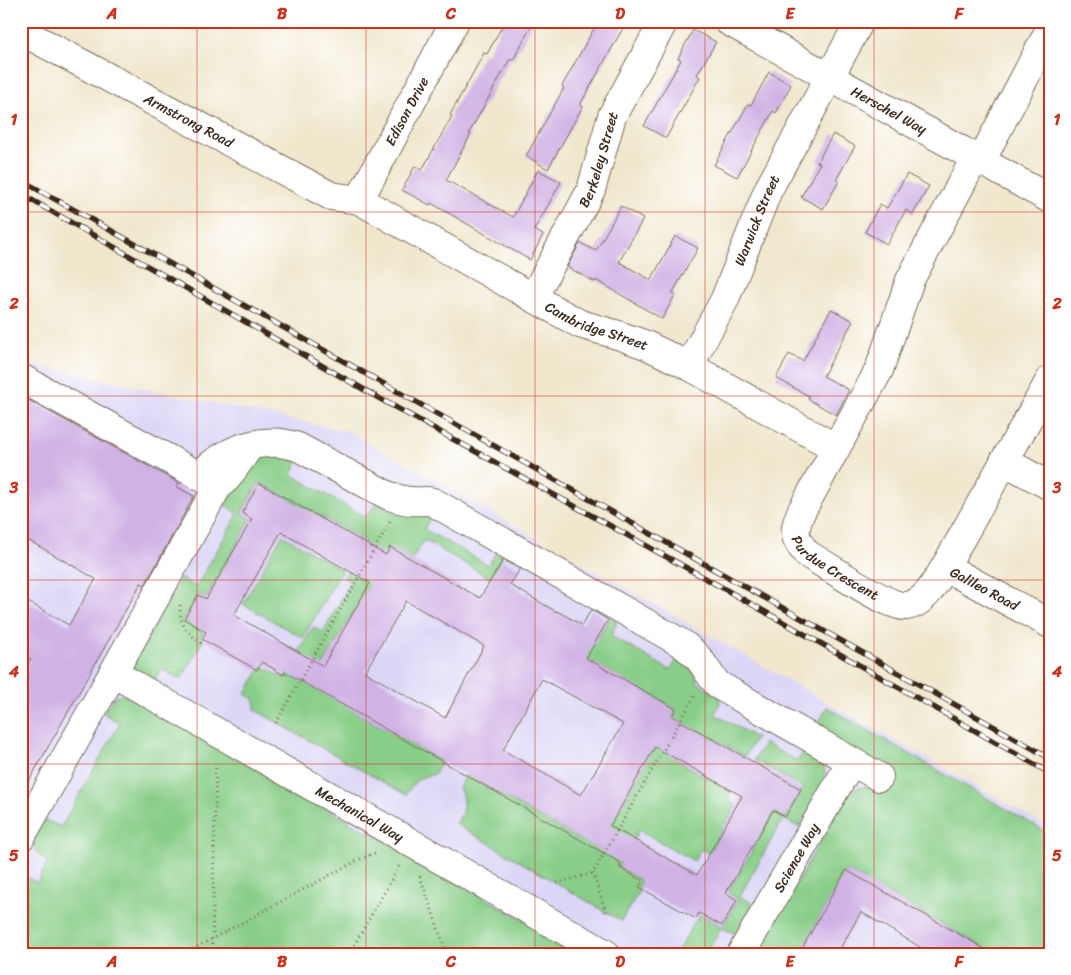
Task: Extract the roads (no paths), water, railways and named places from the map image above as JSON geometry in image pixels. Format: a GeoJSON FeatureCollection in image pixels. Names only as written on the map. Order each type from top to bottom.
{"type":"FeatureCollection","features":[{"type":"Feature","properties":{"kind":"street","name":"Edison Drive"},"geometry":{"type":"LineString","coordinates":[[360,200],[455,21]]}},
{"type":"Feature","properties":{"kind":"street","name":"Berkeley Street"},"geometry":{"type":"LineString","coordinates":[[533,298],[591,190],[612,116],[664,21]]}},
{"type":"Feature","properties":{"kind":"street","name":"Herschel Way"},"geometry":{"type":"LineString","coordinates":[[728,21],[1050,199]]}},
{"type":"Feature","properties":{"kind":"street","name":"Warwick Street"},"geometry":{"type":"LineString","coordinates":[[689,366],[724,299],[768,190],[860,21]]}},
{"type":"Feature","properties":{"kind":"street","name":"Purdue Crescent"},"geometry":{"type":"LineString","coordinates":[[1050,29],[910,280],[879,370],[801,512],[795,528],[798,543],[808,554],[889,602],[905,606],[919,601],[928,592],[945,566],[1050,380]]}},
{"type":"Feature","properties":{"kind":"street","name":"Armstrong Road"},"geometry":{"type":"LineString","coordinates":[[21,31],[331,196],[360,200]]}},
{"type":"Feature","properties":{"kind":"street","name":"Cambridge Street"},"geometry":{"type":"LineString","coordinates":[[360,200],[580,324],[646,345],[689,366],[836,448]]}},
{"type":"Feature","properties":{"kind":"street"},"geometry":{"type":"LineString","coordinates":[[21,378],[209,481],[227,478],[250,446],[274,442],[286,443],[298,447],[387,495],[414,502],[424,500],[433,502],[681,643],[691,650],[713,681],[720,686],[879,777]]}},
{"type":"Feature","properties":{"kind":"street"},"geometry":{"type":"LineString","coordinates":[[1004,461],[1050,486]]}},
{"type":"Feature","properties":{"kind":"street"},"geometry":{"type":"LineString","coordinates":[[21,837],[113,673],[209,481]]}},
{"type":"Feature","properties":{"kind":"street","name":"Galileo Road"},"geometry":{"type":"LineString","coordinates":[[945,566],[1050,624]]}},
{"type":"Feature","properties":{"kind":"street","name":"Mechanical Way"},"geometry":{"type":"LineString","coordinates":[[113,673],[606,954]]}},
{"type":"Feature","properties":{"kind":"street","name":"Science Way"},"geometry":{"type":"LineString","coordinates":[[741,954],[851,762]]}},
{"type":"Feature","properties":{"kind":"railway"},"geometry":{"type":"LineString","coordinates":[[21,180],[1050,758]]}},
{"type":"Feature","properties":{"kind":"railway"},"geometry":{"type":"LineString","coordinates":[[21,194],[384,401],[714,583],[1050,773]]}}]}
